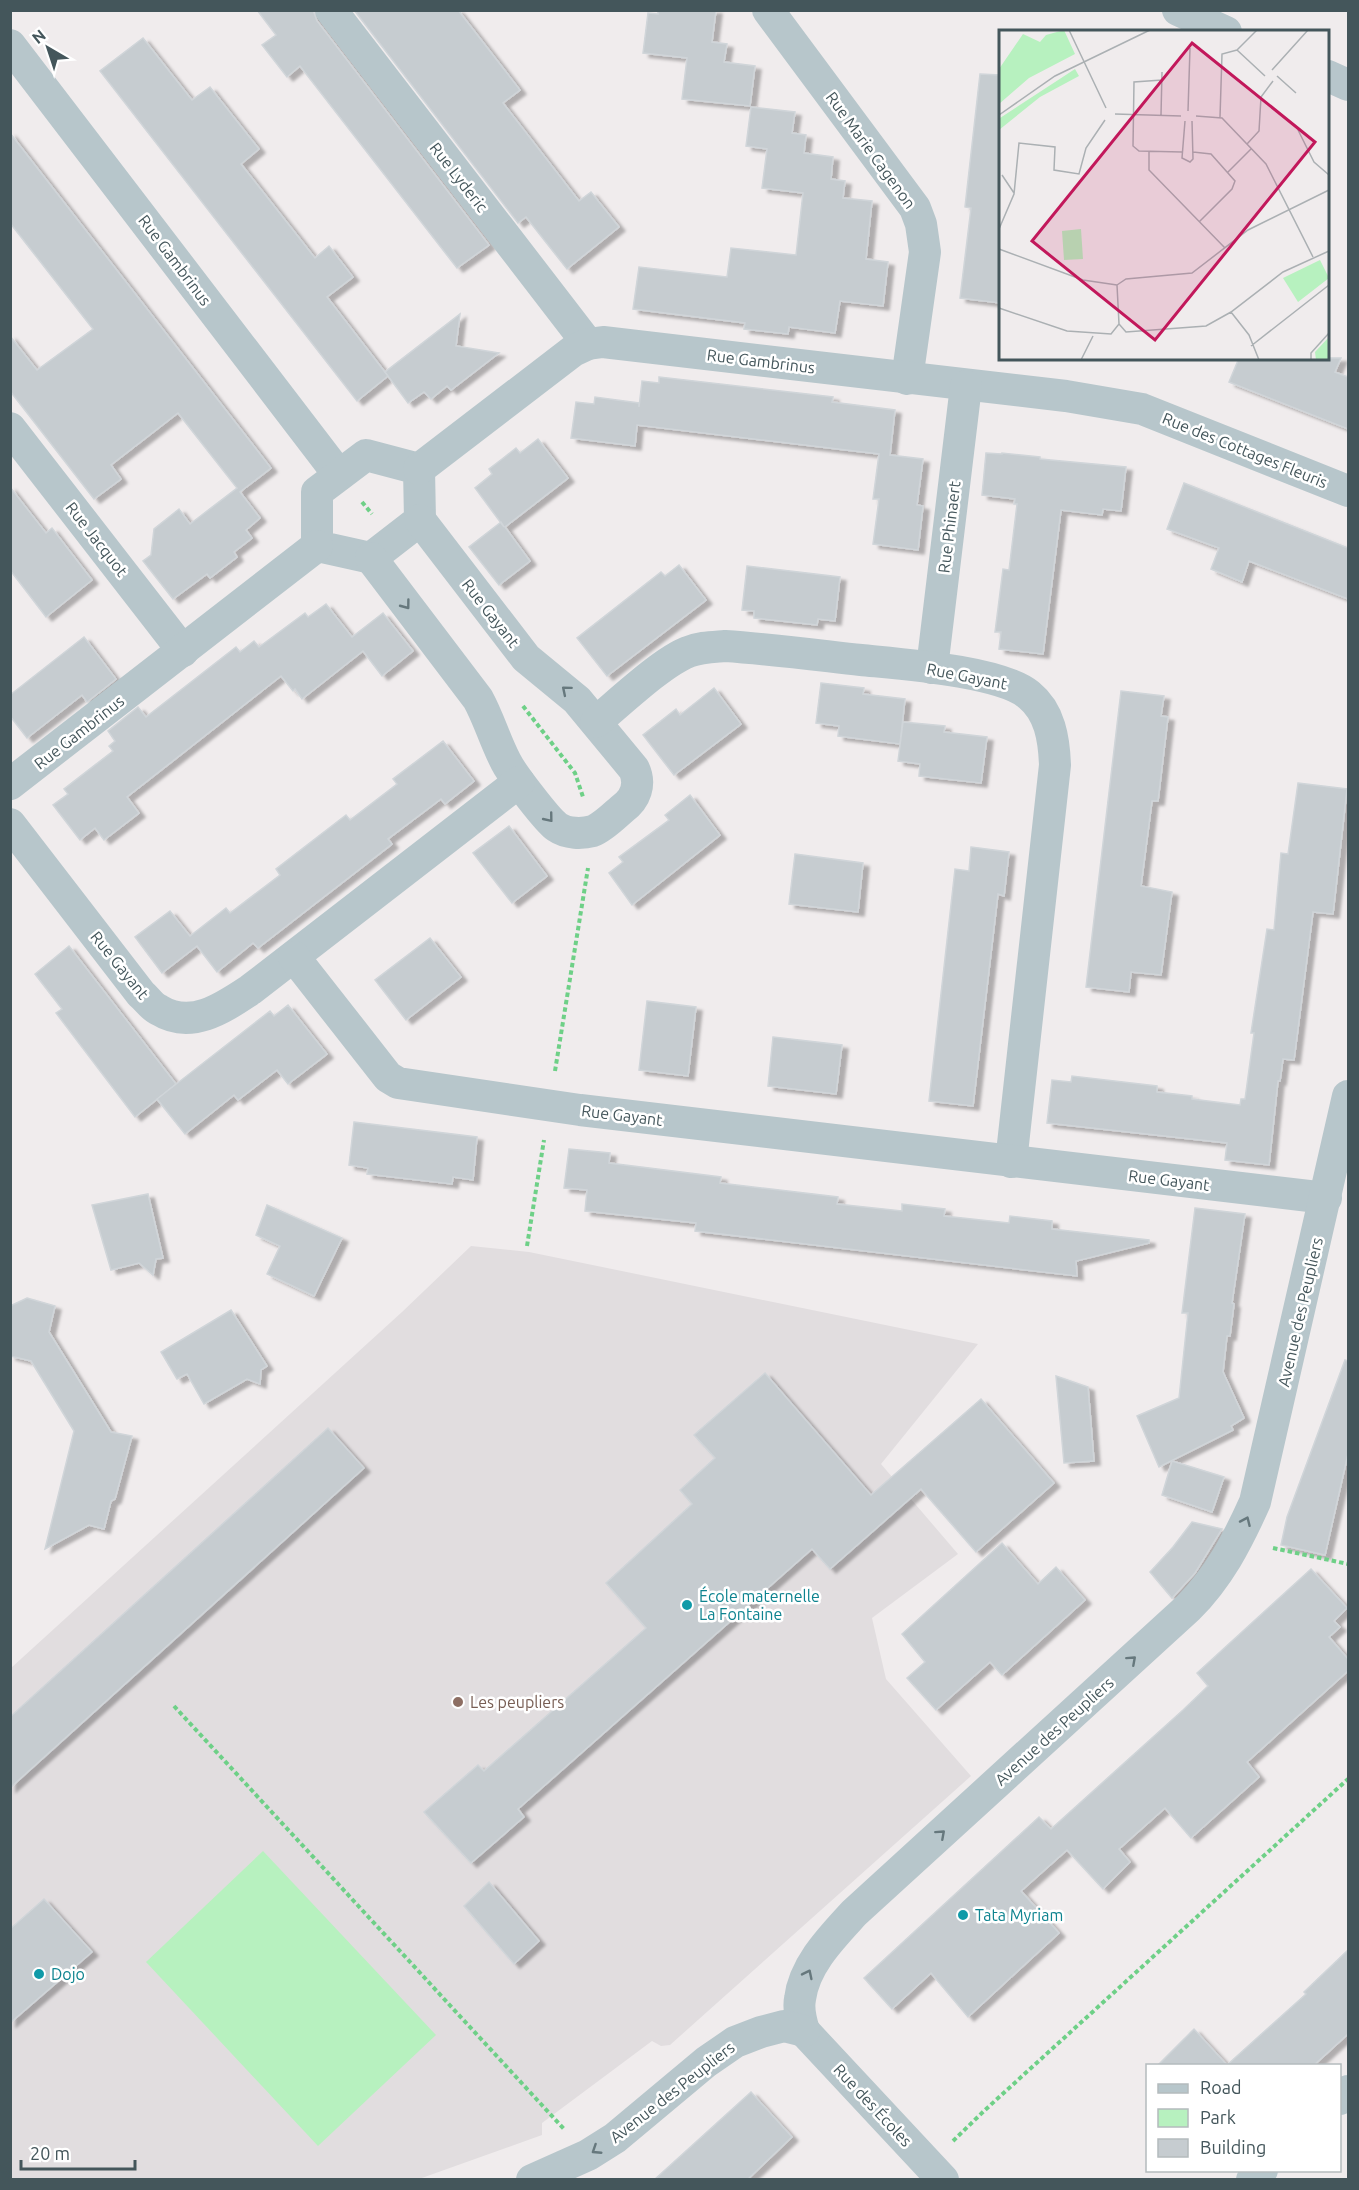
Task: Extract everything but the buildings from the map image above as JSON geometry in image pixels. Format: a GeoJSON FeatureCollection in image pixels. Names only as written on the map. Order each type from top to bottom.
{"type":"FeatureCollection","features":[{"type":"Feature","properties":{"kind":"street","name":"Rue Lyderic"},"geometry":{"type":"LineString","coordinates":[[331,10],[588,344]]}},
{"type":"Feature","properties":{"kind":"street","name":"Rue Marie Cagenon"},"geometry":{"type":"LineString","coordinates":[[768,10],[915,208],[921,224],[925,252],[907,379]]}},
{"type":"Feature","properties":{"kind":"street"},"geometry":{"type":"LineString","coordinates":[[1178,10],[1222,30]]}},
{"type":"Feature","properties":{"kind":"street","name":"Rue Gambrinus"},"geometry":{"type":"LineString","coordinates":[[10,45],[339,475]]}},
{"type":"Feature","properties":{"kind":"street"},"geometry":{"type":"LineString","coordinates":[[1329,76],[1348,85]]}},
{"type":"Feature","properties":{"kind":"street","name":"Rue Gambrinus"},"geometry":{"type":"LineString","coordinates":[[419,469],[559,361],[588,344],[603,342],[1066,396],[1142,409]]}},
{"type":"Feature","properties":{"kind":"street","name":"Rue Phinaert"},"geometry":{"type":"LineString","coordinates":[[932,668],[966,386]]}},
{"type":"Feature","properties":{"kind":"street","name":"Rue des Cottages Fleuris"},"geometry":{"type":"LineString","coordinates":[[1142,409],[1348,491]]}},
{"type":"Feature","properties":{"kind":"street","name":"Rue Jacquot"},"geometry":{"type":"LineString","coordinates":[[10,428],[183,651]]}},
{"type":"Feature","properties":{"kind":"street"},"geometry":{"type":"LineString","coordinates":[[371,558],[420,520],[419,469],[366,455],[317,492],[317,546],[371,558],[478,699],[487,715],[506,763],[555,826],[565,831],[579,833],[594,830]]}},
{"type":"Feature","properties":{"kind":"street","name":"Rue Gayant"},"geometry":{"type":"LineString","coordinates":[[420,520],[526,658],[577,700],[634,769],[638,778],[637,790],[627,805],[594,830]]}},
{"type":"Feature","properties":{"kind":"street","name":"Rue Gambrinus"},"geometry":{"type":"LineString","coordinates":[[10,784],[317,546]]}},
{"type":"Feature","properties":{"kind":"street","name":"Rue Gayant"},"geometry":{"type":"LineString","coordinates":[[596,722],[668,663],[687,652],[704,647],[753,648],[932,668],[997,680],[1016,686],[1029,695],[1043,710],[1051,727],[1055,747],[1054,776],[1011,1162]]}},
{"type":"Feature","properties":{"kind":"street","name":"Rue Gayant"},"geometry":{"type":"LineString","coordinates":[[10,824],[141,994],[158,1010],[181,1018],[200,1018],[226,1006],[294,957],[519,782]]}},
{"type":"Feature","properties":{"kind":"street","name":"Rue Gayant"},"geometry":{"type":"LineString","coordinates":[[294,957],[388,1077],[398,1083],[549,1105],[1326,1198]]}},
{"type":"Feature","properties":{"kind":"street","name":"Avenue des Peupliers"},"geometry":{"type":"LineString","coordinates":[[532,2180],[588,2155],[615,2138],[697,2069],[735,2042],[784,2026],[804,2031],[800,1999],[803,1984],[817,1956],[832,1936],[854,1913],[1188,1608],[1219,1573],[1238,1540],[1254,1502],[1348,1096]]}},
{"type":"Feature","properties":{"kind":"street","name":"Rue des Écoles"},"geometry":{"type":"LineString","coordinates":[[804,2031],[936,2172]]}},
{"type":"Feature","properties":{"kind":"path"},"geometry":{"type":"LineString","coordinates":[[527,1246],[594,830]]}},
{"type":"Feature","properties":{"kind":"path"},"geometry":{"type":"LineString","coordinates":[[1238,1540],[1348,1564]]}},
{"type":"Feature","properties":{"kind":"path"},"geometry":{"type":"LineString","coordinates":[[174,1706],[588,2155]]}},
{"type":"Feature","properties":{"kind":"path"},"geometry":{"type":"LineString","coordinates":[[936,2172],[985,2110],[1348,1779]]}},
{"type":"Feature","properties":{"kind":"shaded area","name":"Les peupliers"},"geometry":{"type":"Polygon","coordinates":[[[471,1246],[529,1252],[978,1344],[881,1464],[958,1554],[872,1618],[886,1679],[971,1776],[670,2045],[661,2046],[652,2041],[542,2123],[542,2135],[419,2179],[11,2180],[11,1668],[402,1312],[471,1246]]]}},
{"type":"Feature","properties":{"kind":"green space"},"geometry":{"type":"Polygon","coordinates":[[[263,1851],[436,2035],[318,2146],[146,1962],[263,1851]]]}},
{"type":"Feature","properties":{"kind":"place","name":"École maternelle La Fontaine"},"geometry":{"type":"Point","coordinates":[687,1605]}},
{"type":"Feature","properties":{"kind":"place","name":"Les peupliers"},"geometry":{"type":"Point","coordinates":[458,1702]}},
{"type":"Feature","properties":{"kind":"place","name":"Tata Myriam"},"geometry":{"type":"Point","coordinates":[963,1915]}},
{"type":"Feature","properties":{"kind":"place","name":"Dojo"},"geometry":{"type":"Point","coordinates":[39,1974]}}]}
